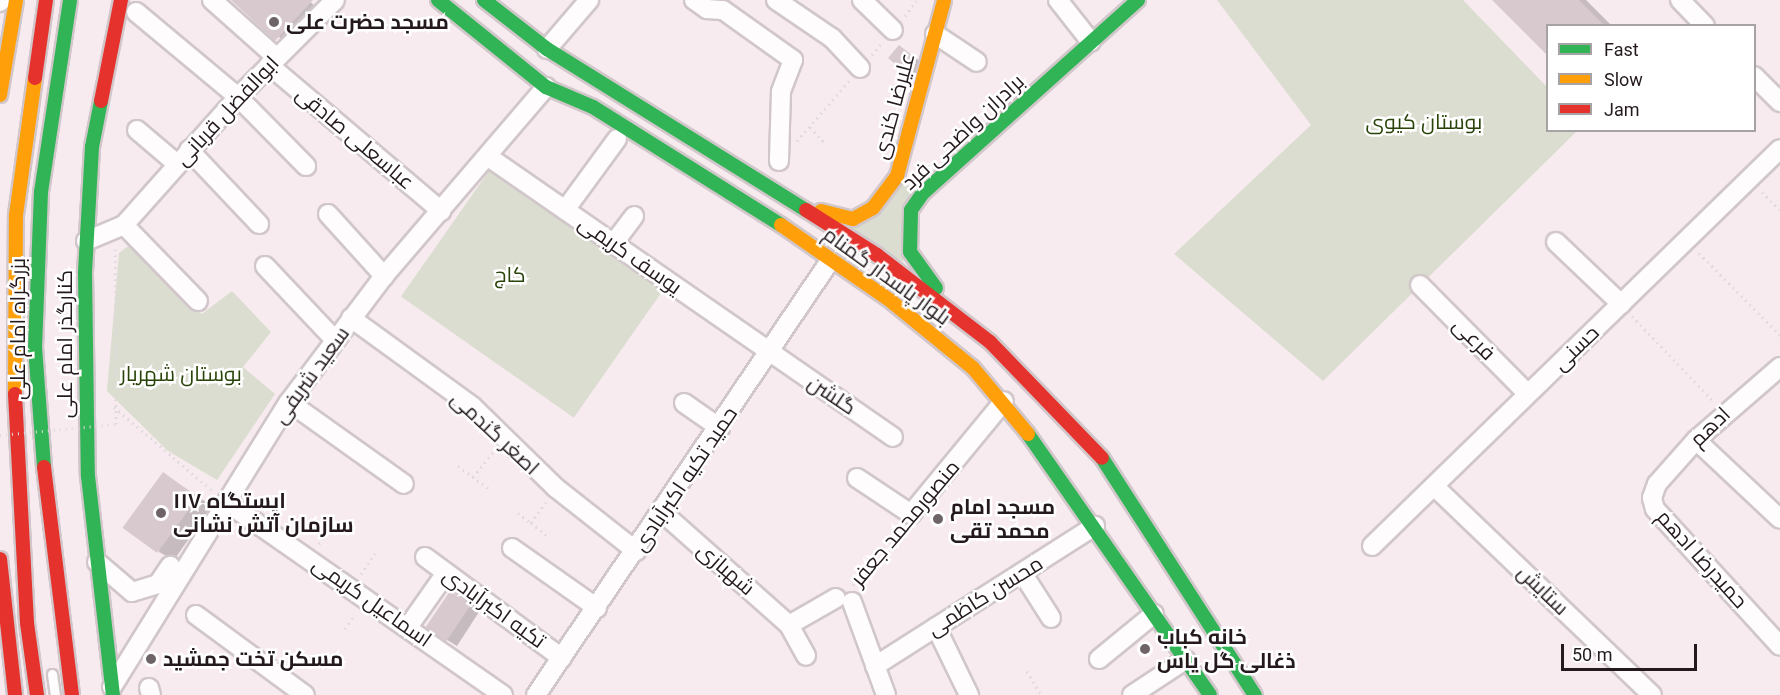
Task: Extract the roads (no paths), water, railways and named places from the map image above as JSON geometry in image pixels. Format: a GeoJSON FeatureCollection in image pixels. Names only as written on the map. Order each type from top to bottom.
{"type":"FeatureCollection","features":[{"type":"Feature","properties":{"kind":"main road"},"geometry":{"type":"LineString","coordinates":[[0,94],[16,0]]}},
{"type":"Feature","properties":{"kind":"main road"},"geometry":{"type":"LineString","coordinates":[[37,695],[27,623],[12,329],[15,215],[46,0]]}},
{"type":"Feature","properties":{"kind":"main road","name":"بزرگراه امام علی"},"geometry":{"type":"LineString","coordinates":[[70,0],[41,192],[35,348],[49,535],[72,695]]}},
{"type":"Feature","properties":{"kind":"main road","name":"کنارگذر امام علی"},"geometry":{"type":"LineString","coordinates":[[112,692],[97,562],[84,379],[86,241],[92,147],[120,0]]}},
{"type":"Feature","properties":{"kind":"main road","name":"بلوار پاسدار گمنام"},"geometry":{"type":"LineString","coordinates":[[438,0],[546,87],[686,161],[910,317],[1004,401],[1095,526],[1210,695]]}},
{"type":"Feature","properties":{"kind":"main road","name":"بلوار پاسدار گمنام"},"geometry":{"type":"LineString","coordinates":[[484,0],[547,49],[797,202],[877,255],[990,342],[1103,459],[1255,695]]}},
{"type":"Feature","properties":{"kind":"main road","name":"علیرضا کندی"},"geometry":{"type":"LineString","coordinates":[[797,202],[853,219],[873,208],[903,160],[944,0]]}},
{"type":"Feature","properties":{"kind":"main road","name":"برادران واضحی فرد"},"geometry":{"type":"LineString","coordinates":[[990,342],[920,271],[910,252],[911,210],[939,178],[1138,0]]}},
{"type":"Feature","properties":{"kind":"main road"},"geometry":{"type":"LineString","coordinates":[[903,160],[917,180],[939,178]]}},
{"type":"Feature","properties":{"kind":"main road"},"geometry":{"type":"LineString","coordinates":[[0,559],[15,695]]}},
{"type":"Feature","properties":{"kind":"street"},"geometry":{"type":"LineString","coordinates":[[212,0],[273,61]]}},
{"type":"Feature","properties":{"kind":"street","name":"ابوالفضل قربانی"},"geometry":{"type":"LineString","coordinates":[[124,225],[238,97],[335,0]]}},
{"type":"Feature","properties":{"kind":"street"},"geometry":{"type":"LineString","coordinates":[[547,49],[589,0]]}},
{"type":"Feature","properties":{"kind":"street"},"geometry":{"type":"LineString","coordinates":[[694,0],[707,9],[723,10],[793,60],[781,92],[779,161]]}},
{"type":"Feature","properties":{"kind":"street"},"geometry":{"type":"LineString","coordinates":[[776,0],[832,38],[860,69]]}},
{"type":"Feature","properties":{"kind":"street"},"geometry":{"type":"LineString","coordinates":[[862,0],[893,30]]}},
{"type":"Feature","properties":{"kind":"street"},"geometry":{"type":"LineString","coordinates":[[1058,0],[1091,42]]}},
{"type":"Feature","properties":{"kind":"street"},"geometry":{"type":"LineString","coordinates":[[1680,0],[1703,24]]}},
{"type":"Feature","properties":{"kind":"street"},"geometry":{"type":"LineString","coordinates":[[136,12],[238,97],[306,166]]}},
{"type":"Feature","properties":{"kind":"street"},"geometry":{"type":"LineString","coordinates":[[935,34],[977,62]]}},
{"type":"Feature","properties":{"kind":"street","name":"عباسعلی صادقی"},"geometry":{"type":"LineString","coordinates":[[273,61],[441,211]]}},
{"type":"Feature","properties":{"kind":"street"},"geometry":{"type":"LineString","coordinates":[[1756,77],[1778,95]]}},
{"type":"Feature","properties":{"kind":"street","name":"سعید شریفی"},"geometry":{"type":"LineString","coordinates":[[112,692],[232,506],[289,402],[384,276],[490,158],[546,87]]}},
{"type":"Feature","properties":{"kind":"street"},"geometry":{"type":"LineString","coordinates":[[137,130],[183,157],[259,224]]}},
{"type":"Feature","properties":{"kind":"street"},"geometry":{"type":"LineString","coordinates":[[565,210],[617,139]]}},
{"type":"Feature","properties":{"kind":"street","name":"حسنی"},"geometry":{"type":"LineString","coordinates":[[1372,546],[1780,149]]}},
{"type":"Feature","properties":{"kind":"street","name":"یوسف کریمی"},"geometry":{"type":"LineString","coordinates":[[490,158],[770,352]]}},
{"type":"Feature","properties":{"kind":"street"},"geometry":{"type":"LineString","coordinates":[[328,214],[384,276]]}},
{"type":"Feature","properties":{"kind":"street"},"geometry":{"type":"LineString","coordinates":[[614,244],[634,216]]}},
{"type":"Feature","properties":{"kind":"street"},"geometry":{"type":"LineString","coordinates":[[86,241],[124,225],[198,301]]}},
{"type":"Feature","properties":{"kind":"street"},"geometry":{"type":"LineString","coordinates":[[1556,242],[1621,304]]}},
{"type":"Feature","properties":{"kind":"street","name":"حمید تکیه اکبرآبادی"},"geometry":{"type":"LineString","coordinates":[[536,695],[663,513],[830,261]]}},
{"type":"Feature","properties":{"kind":"street"},"geometry":{"type":"LineString","coordinates":[[265,266],[335,340]]}},
{"type":"Feature","properties":{"kind":"street","name":"فرعی"},"geometry":{"type":"LineString","coordinates":[[1420,285],[1528,394]]}},
{"type":"Feature","properties":{"kind":"street","name":"اصغر گندمی"},"geometry":{"type":"LineString","coordinates":[[351,318],[472,406],[502,441],[556,488],[636,551]]}},
{"type":"Feature","properties":{"kind":"street","name":"گلشن"},"geometry":{"type":"LineString","coordinates":[[770,352],[893,437]]}},
{"type":"Feature","properties":{"kind":"street","name":"ادهم"},"geometry":{"type":"LineString","coordinates":[[1652,498],[1656,484],[1696,440],[1724,413],[1776,376]]}},
{"type":"Feature","properties":{"kind":"street","name":"منصورمحمد جعفر"},"geometry":{"type":"LineString","coordinates":[[857,478],[911,514],[1004,401]]}},
{"type":"Feature","properties":{"kind":"street"},"geometry":{"type":"LineString","coordinates":[[289,402],[404,484]]}},
{"type":"Feature","properties":{"kind":"street"},"geometry":{"type":"LineString","coordinates":[[684,403],[720,428]]}},
{"type":"Feature","properties":{"kind":"street"},"geometry":{"type":"LineString","coordinates":[[1696,440],[1780,519]]}},
{"type":"Feature","properties":{"kind":"street","name":"ستایش"},"geometry":{"type":"LineString","coordinates":[[1434,486],[1652,695]]}},
{"type":"Feature","properties":{"kind":"street","name":"حمیدرضا ادهم"},"geometry":{"type":"LineString","coordinates":[[1652,498],[1655,509],[1780,646]]}},
{"type":"Feature","properties":{"kind":"street"},"geometry":{"type":"LineString","coordinates":[[97,562],[119,585],[145,592],[158,584],[206,514],[232,506]]}},
{"type":"Feature","properties":{"kind":"street","name":"اسماعیل کریمی"},"geometry":{"type":"LineString","coordinates":[[232,506],[503,695]]}},
{"type":"Feature","properties":{"kind":"street","name":"شهبازی"},"geometry":{"type":"LineString","coordinates":[[663,513],[789,624]]}},
{"type":"Feature","properties":{"kind":"street","name":"محسن کاظمی"},"geometry":{"type":"LineString","coordinates":[[875,666],[1023,574],[1095,526]]}},
{"type":"Feature","properties":{"kind":"street"},"geometry":{"type":"LineString","coordinates":[[512,548],[597,608]]}},
{"type":"Feature","properties":{"kind":"street","name":"تکیه اکبرآبادی"},"geometry":{"type":"LineString","coordinates":[[425,557],[562,658]]}},
{"type":"Feature","properties":{"kind":"street"},"geometry":{"type":"LineString","coordinates":[[408,627],[446,573]]}},
{"type":"Feature","properties":{"kind":"street"},"geometry":{"type":"LineString","coordinates":[[1023,574],[1051,618]]}},
{"type":"Feature","properties":{"kind":"street","name":"منصورمحمد جعفر"},"geometry":{"type":"LineString","coordinates":[[789,624],[844,600],[875,666]]}},
{"type":"Feature","properties":{"kind":"street"},"geometry":{"type":"LineString","coordinates":[[1099,659],[1154,614]]}},
{"type":"Feature","properties":{"kind":"street"},"geometry":{"type":"LineString","coordinates":[[196,615],[305,695]]}},
{"type":"Feature","properties":{"kind":"street"},"geometry":{"type":"LineString","coordinates":[[789,624],[806,656]]}},
{"type":"Feature","properties":{"kind":"street"},"geometry":{"type":"LineString","coordinates":[[936,627],[969,695]]}},
{"type":"Feature","properties":{"kind":"street"},"geometry":{"type":"LineString","coordinates":[[1132,695],[1185,660]]}},
{"type":"Feature","properties":{"kind":"street"},"geometry":{"type":"LineString","coordinates":[[875,666],[886,695]]}},
{"type":"Feature","properties":{"kind":"lane"},"geometry":{"type":"LineString","coordinates":[[35,536],[18,339],[26,163],[55,0]]}},
{"type":"Feature","properties":{"kind":"lane"},"geometry":{"type":"LineString","coordinates":[[51,661],[55,695]]}},
{"type":"Feature","properties":{"kind":"place","name":"مسجد حضرت علی"},"geometry":{"type":"Point","coordinates":[274,22]}},
{"type":"Feature","properties":{"kind":"place","name":"ایستگاه ۱۱۷ سازمان آتش نشانی"},"geometry":{"type":"Point","coordinates":[161,513]}},
{"type":"Feature","properties":{"kind":"place","name":"مسجد امام محمد تقی"},"geometry":{"type":"Point","coordinates":[938,519]}},
{"type":"Feature","properties":{"kind":"place","name":"خانه کباب ذغالی گل یاس"},"geometry":{"type":"Point","coordinates":[1145,649]}},
{"type":"Feature","properties":{"kind":"place","name":"مسکن تخت جمشید"},"geometry":{"type":"Point","coordinates":[151,659]}},
{"type":"Feature","properties":{"kind":"park label","name":"بوستان کیوی"},"geometry":{"type":"Point","coordinates":[1424,122]}},
{"type":"Feature","properties":{"kind":"park label","name":"کاج"},"geometry":{"type":"Point","coordinates":[510,275]}},
{"type":"Feature","properties":{"kind":"park label","name":"بوستان شهریار"},"geometry":{"type":"Point","coordinates":[181,374]}}]}
